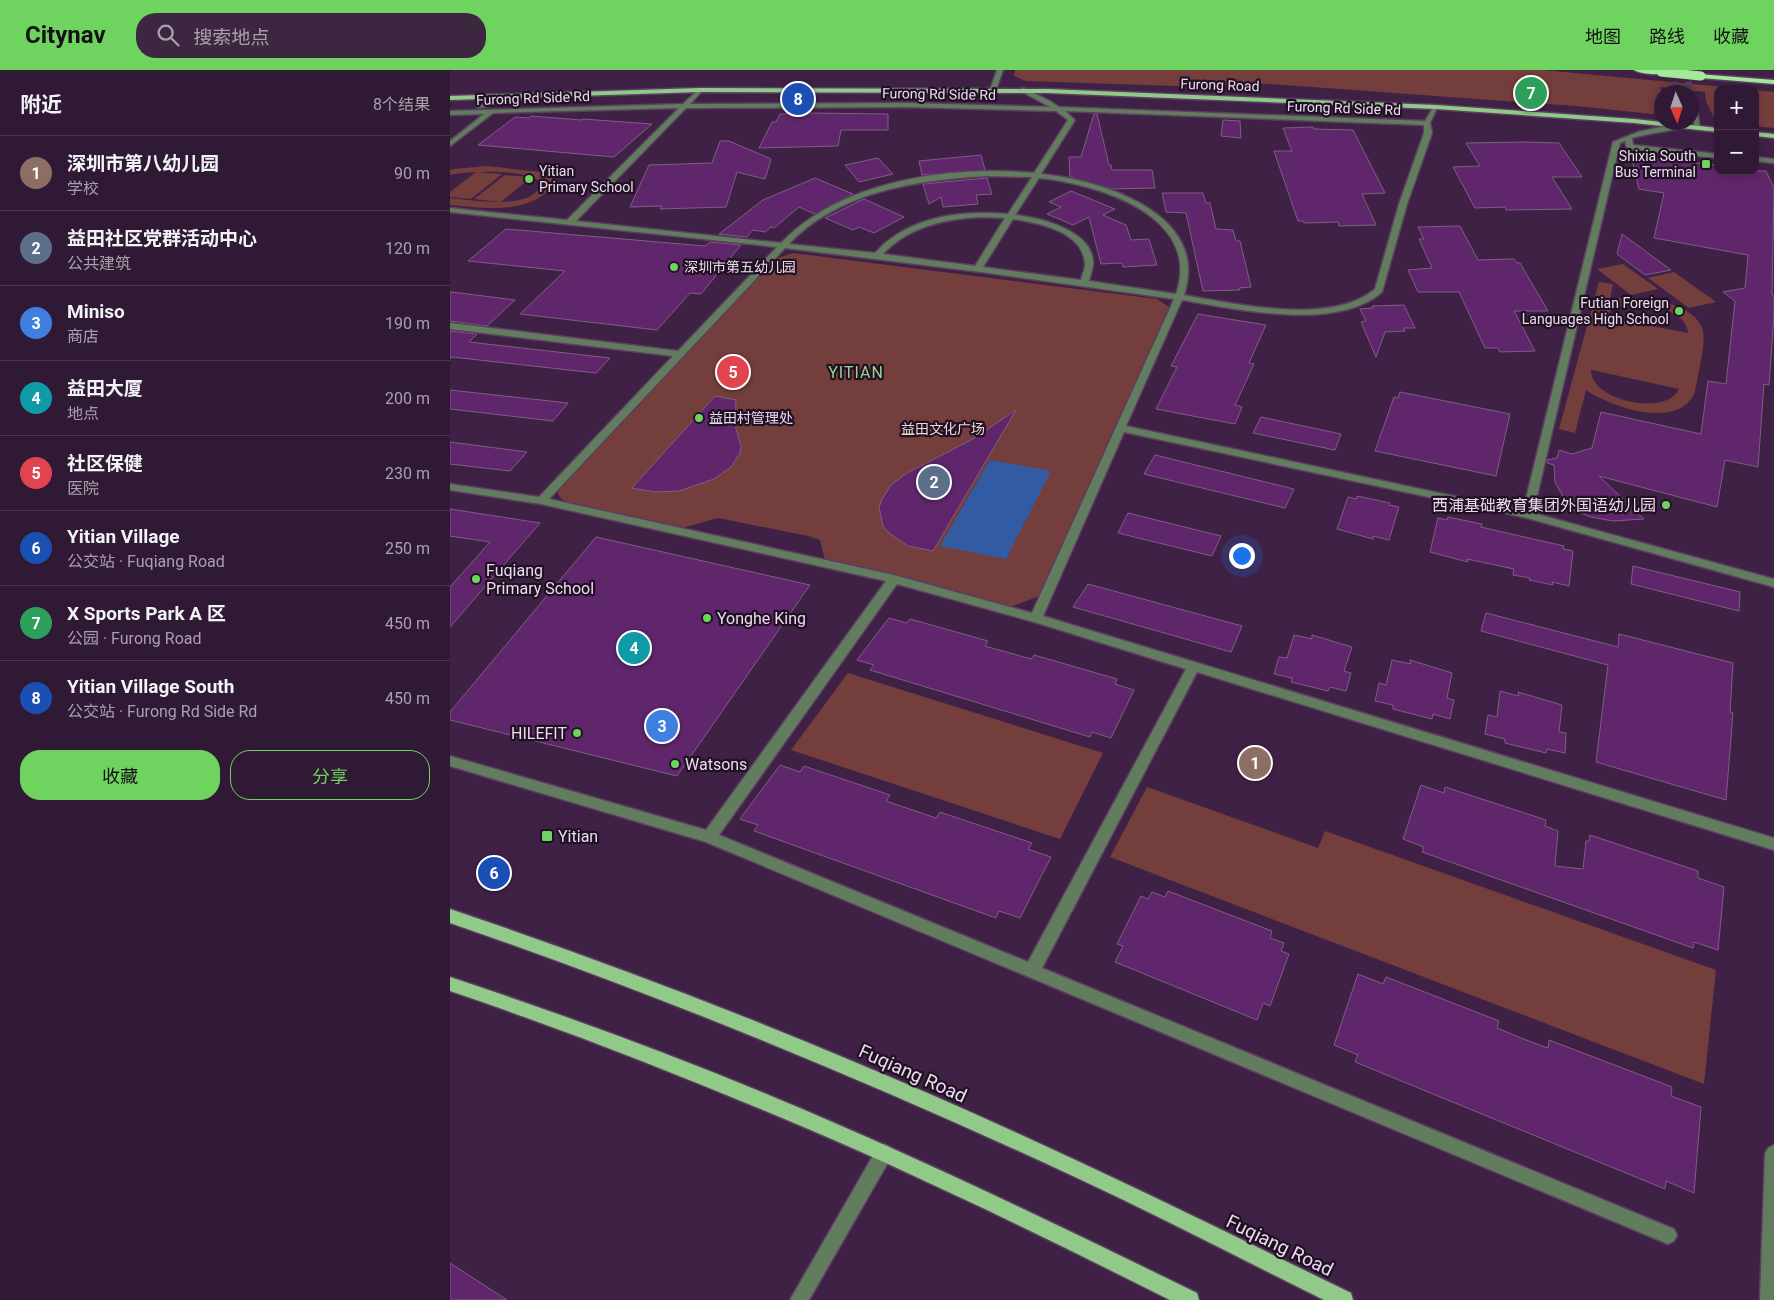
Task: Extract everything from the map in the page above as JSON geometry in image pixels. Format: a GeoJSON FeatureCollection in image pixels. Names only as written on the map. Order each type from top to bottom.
{"type":"FeatureCollection","features":[{"type":"Feature","properties":{"kind":"highway"},"geometry":{"type":"LineString","coordinates":[[1638,70],[1774,82]]}},
{"type":"Feature","properties":{"kind":"highway"},"geometry":{"type":"LineString","coordinates":[[1731,70],[1774,74]]}},
{"type":"Feature","properties":{"kind":"main road","name":"Furong Road"},"geometry":{"type":"LineString","coordinates":[[450,93],[719,85],[994,88],[1436,107],[1654,122]]}},
{"type":"Feature","properties":{"kind":"main road","name":"Furong Road"},"geometry":{"type":"LineString","coordinates":[[450,98],[700,90],[1134,87],[1395,99],[1654,118]]}},
{"type":"Feature","properties":{"kind":"main road","name":"Furong Road"},"geometry":{"type":"LineString","coordinates":[[1699,124],[1714,124]]}},
{"type":"Feature","properties":{"kind":"main road","name":"Furong Road"},"geometry":{"type":"LineString","coordinates":[[1699,125],[1714,129]]}},
{"type":"Feature","properties":{"kind":"main road"},"geometry":{"type":"LineString","coordinates":[[1759,128],[1774,130]]}},
{"type":"Feature","properties":{"kind":"main road"},"geometry":{"type":"LineString","coordinates":[[1759,134],[1774,136]]}},
{"type":"Feature","properties":{"kind":"main road","name":"Fuqiang Road"},"geometry":{"type":"LineString","coordinates":[[450,916],[539,945],[694,1003],[877,1080],[1081,1171],[1344,1300]]}},
{"type":"Feature","properties":{"kind":"main road"},"geometry":{"type":"LineString","coordinates":[[451,986],[550,1018],[659,1059],[884,1153],[1008,1210],[1190,1300]]}},
{"type":"Feature","properties":{"kind":"street"},"geometry":{"type":"LineString","coordinates":[[994,88],[1000,70]]}},
{"type":"Feature","properties":{"kind":"street"},"geometry":{"type":"LineString","coordinates":[[569,223],[700,90]]}},
{"type":"Feature","properties":{"kind":"street"},"geometry":{"type":"LineString","coordinates":[[977,269],[1072,120],[1048,102],[1023,90]]}},
{"type":"Feature","properties":{"kind":"street"},"geometry":{"type":"LineString","coordinates":[[450,113],[535,95]]}},
{"type":"Feature","properties":{"kind":"street","name":"Furong Rd Side Rd"},"geometry":{"type":"LineString","coordinates":[[450,113],[686,105],[1058,109],[1426,123]]}},
{"type":"Feature","properties":{"kind":"street"},"geometry":{"type":"LineString","coordinates":[[450,210],[876,256],[1084,283],[1267,310],[1303,311],[1339,308],[1374,296],[1379,290],[1403,204],[1428,133],[1426,123],[1436,107]]}},
{"type":"Feature","properties":{"kind":"street"},"geometry":{"type":"LineString","coordinates":[[450,144],[492,111]]}},
{"type":"Feature","properties":{"kind":"street"},"geometry":{"type":"LineString","coordinates":[[1527,515],[1617,142],[1654,130]]}},
{"type":"Feature","properties":{"kind":"street"},"geometry":{"type":"LineString","coordinates":[[1628,137],[1630,146],[1637,148],[1714,156]]}},
{"type":"Feature","properties":{"kind":"street"},"geometry":{"type":"LineString","coordinates":[[1759,159],[1774,161]]}},
{"type":"Feature","properties":{"kind":"street"},"geometry":{"type":"LineString","coordinates":[[541,501],[783,246],[802,227],[827,211],[857,197],[890,186],[963,174],[1037,175],[1079,183],[1117,195],[1141,207],[1161,221],[1178,241],[1185,262],[1184,285],[1036,618]]}},
{"type":"Feature","properties":{"kind":"street"},"geometry":{"type":"LineString","coordinates":[[876,256],[898,236],[931,222],[970,215],[1011,216],[1049,224],[1065,231],[1077,240],[1086,250],[1090,260],[1089,272],[1084,283]]}},
{"type":"Feature","properties":{"kind":"street"},"geometry":{"type":"LineString","coordinates":[[450,326],[679,354]]}},
{"type":"Feature","properties":{"kind":"street"},"geometry":{"type":"LineString","coordinates":[[1121,428],[1527,515],[1774,583]]}},
{"type":"Feature","properties":{"kind":"street"},"geometry":{"type":"LineString","coordinates":[[450,487],[541,501],[894,579],[1036,618],[1774,844]]}},
{"type":"Feature","properties":{"kind":"street"},"geometry":{"type":"LineString","coordinates":[[709,837],[894,579]]}},
{"type":"Feature","properties":{"kind":"street"},"geometry":{"type":"LineString","coordinates":[[1032,971],[1194,666]]}},
{"type":"Feature","properties":{"kind":"street"},"geometry":{"type":"LineString","coordinates":[[450,761],[709,837],[1668,1235]]}},
{"type":"Feature","properties":{"kind":"street"},"geometry":{"type":"LineString","coordinates":[[799,1300],[884,1153]]}},
{"type":"Feature","properties":{"kind":"street"},"geometry":{"type":"LineString","coordinates":[[1769,1300],[1774,1154]]}},
{"type":"Feature","properties":{"kind":"green space"},"geometry":{"type":"Polygon","coordinates":[[[1015,70],[1543,70],[1714,86],[1714,116],[1706,101],[1705,92],[1699,91],[1699,85],[1654,85],[1654,113],[1652,114],[1576,106],[1256,83],[1205,87],[1026,81],[1014,76],[1015,70]]]}},
{"type":"Feature","properties":{"kind":"green space"},"geometry":{"type":"Polygon","coordinates":[[[1759,90],[1774,92],[1774,128],[1759,126],[1759,90]]]}},
{"type":"Feature","properties":{"kind":"green space"},"geometry":{"type":"Polygon","coordinates":[[[487,166],[540,172],[552,178],[552,187],[542,196],[517,206],[490,208],[450,205],[450,198],[486,202],[514,201],[526,198],[536,192],[541,184],[526,175],[513,173],[470,172],[450,175],[450,170],[454,169],[487,166]]]}},
{"type":"Feature","properties":{"kind":"green space"},"geometry":{"type":"Polygon","coordinates":[[[476,172],[502,174],[471,199],[450,197],[450,192],[476,172]]]}},
{"type":"Feature","properties":{"kind":"green space"},"geometry":{"type":"Polygon","coordinates":[[[505,175],[531,177],[501,202],[474,199],[505,175]]]}},
{"type":"Feature","properties":{"kind":"green space","name":"益田文化广场"},"geometry":{"type":"Polygon","coordinates":[[[793,253],[1157,299],[1169,307],[1040,596],[1010,607],[825,560],[820,540],[808,536],[718,518],[682,528],[564,501],[559,496],[557,488],[772,260],[793,253]]]}},
{"type":"Feature","properties":{"kind":"green space"},"geometry":{"type":"Polygon","coordinates":[[[1623,264],[1658,289],[1631,295],[1597,269],[1623,264]]]}},
{"type":"Feature","properties":{"kind":"green space"},"geometry":{"type":"Polygon","coordinates":[[[1674,272],[1716,302],[1689,308],[1648,278],[1674,272]]]}},
{"type":"Feature","properties":{"kind":"green space"},"geometry":{"type":"Polygon","coordinates":[[[1599,282],[1613,284],[1610,299],[1634,298],[1663,302],[1689,312],[1698,321],[1704,337],[1695,392],[1687,404],[1675,411],[1660,413],[1644,412],[1611,403],[1586,390],[1575,433],[1559,429],[1599,282]],[[1636,304],[1612,309],[1605,317],[1688,333],[1682,319],[1676,315],[1660,308],[1636,304]],[[1592,370],[1594,381],[1603,390],[1615,397],[1630,402],[1660,402],[1672,397],[1679,389],[1592,370]]]}},
{"type":"Feature","properties":{"kind":"green space"},"geometry":{"type":"Polygon","coordinates":[[[848,673],[1103,753],[1060,839],[791,750],[848,673]]]}},
{"type":"Feature","properties":{"kind":"green space"},"geometry":{"type":"Polygon","coordinates":[[[1147,787],[1318,848],[1325,831],[1716,970],[1704,1084],[1110,857],[1147,787]]]}},
{"type":"Feature","properties":{"kind":"water"},"geometry":{"type":"Polygon","coordinates":[[[990,460],[1051,471],[1006,559],[940,546],[990,460]]]}},
{"type":"Feature","properties":{"kind":"building"},"geometry":{"type":"Polygon","coordinates":[[[780,114],[888,114],[888,130],[841,130],[838,146],[759,148],[772,122],[776,122],[780,114]]]}},
{"type":"Feature","properties":{"kind":"building"},"geometry":{"type":"Polygon","coordinates":[[[1094,114],[1097,114],[1109,165],[1111,165],[1112,170],[1152,170],[1155,188],[1112,189],[1070,177],[1069,157],[1081,157],[1094,114]]]}},
{"type":"Feature","properties":{"kind":"building"},"geometry":{"type":"Polygon","coordinates":[[[531,116],[652,124],[614,157],[478,145],[515,117],[529,118],[531,116]]]}},
{"type":"Feature","properties":{"kind":"building"},"geometry":{"type":"Polygon","coordinates":[[[1223,120],[1240,121],[1241,138],[1221,136],[1223,120]]]}},
{"type":"Feature","properties":{"kind":"building"},"geometry":{"type":"Polygon","coordinates":[[[1313,127],[1314,129],[1353,130],[1385,193],[1362,194],[1376,225],[1339,226],[1338,222],[1304,223],[1303,221],[1298,221],[1274,151],[1292,151],[1283,128],[1313,127]]]}},
{"type":"Feature","properties":{"kind":"building"},"geometry":{"type":"Polygon","coordinates":[[[720,141],[729,141],[771,159],[765,179],[737,172],[726,207],[660,209],[662,206],[630,207],[649,165],[712,163],[720,141]]]}},
{"type":"Feature","properties":{"kind":"building"},"geometry":{"type":"Polygon","coordinates":[[[1466,143],[1559,143],[1582,177],[1552,177],[1572,209],[1506,210],[1505,207],[1475,208],[1453,167],[1480,166],[1466,143]]]}},
{"type":"Feature","properties":{"kind":"building"},"geometry":{"type":"Polygon","coordinates":[[[981,155],[985,170],[922,175],[919,161],[981,155]]]}},
{"type":"Feature","properties":{"kind":"building"},"geometry":{"type":"Polygon","coordinates":[[[1634,157],[1714,165],[1714,175],[1759,175],[1759,171],[1766,171],[1774,188],[1772,295],[1774,296],[1774,314],[1769,385],[1764,384],[1758,467],[1725,460],[1717,507],[1599,476],[1644,519],[1613,521],[1591,517],[1570,509],[1555,482],[1554,465],[1547,463],[1547,460],[1557,458],[1559,450],[1572,454],[1592,448],[1601,412],[1701,434],[1708,381],[1726,384],[1735,301],[1723,292],[1745,288],[1748,255],[1654,238],[1664,193],[1639,189],[1632,160],[1635,160],[1634,157]]]}},
{"type":"Feature","properties":{"kind":"building"},"geometry":{"type":"Polygon","coordinates":[[[878,158],[893,174],[859,182],[845,165],[878,158]]]}},
{"type":"Feature","properties":{"kind":"building"},"geometry":{"type":"Polygon","coordinates":[[[815,178],[853,194],[815,214],[799,207],[774,228],[771,227],[765,232],[753,230],[747,237],[719,234],[763,200],[815,178]]]}},
{"type":"Feature","properties":{"kind":"building"},"geometry":{"type":"Polygon","coordinates":[[[987,178],[992,194],[976,195],[978,204],[943,207],[941,197],[929,204],[923,184],[987,178]]]}},
{"type":"Feature","properties":{"kind":"building"},"geometry":{"type":"Polygon","coordinates":[[[1071,191],[1115,209],[1103,215],[1126,225],[1131,240],[1149,239],[1157,265],[1123,267],[1122,263],[1101,264],[1089,217],[1073,225],[1047,214],[1061,207],[1049,202],[1071,191]]]}},
{"type":"Feature","properties":{"kind":"building"},"geometry":{"type":"Polygon","coordinates":[[[1162,193],[1203,193],[1206,203],[1210,203],[1216,229],[1233,230],[1236,241],[1240,241],[1251,287],[1239,288],[1240,290],[1203,291],[1186,213],[1166,212],[1162,193]]]}},
{"type":"Feature","properties":{"kind":"building"},"geometry":{"type":"Polygon","coordinates":[[[864,199],[904,217],[874,233],[859,227],[853,230],[825,218],[864,199]]]}},
{"type":"Feature","properties":{"kind":"building"},"geometry":{"type":"Polygon","coordinates":[[[1460,226],[1478,260],[1514,259],[1517,263],[1520,263],[1548,311],[1514,311],[1535,351],[1500,352],[1498,348],[1485,348],[1459,292],[1418,292],[1408,270],[1432,268],[1419,239],[1424,239],[1418,227],[1460,226]]]}},
{"type":"Feature","properties":{"kind":"building"},"geometry":{"type":"Polygon","coordinates":[[[506,229],[705,246],[710,242],[741,245],[701,294],[690,293],[657,330],[520,314],[565,271],[468,261],[506,229]]]}},
{"type":"Feature","properties":{"kind":"building"},"geometry":{"type":"Polygon","coordinates":[[[1622,234],[1671,270],[1645,275],[1617,254],[1622,234]]]}},
{"type":"Feature","properties":{"kind":"building"},"geometry":{"type":"Polygon","coordinates":[[[450,292],[515,300],[487,326],[450,321],[450,292]]]}},
{"type":"Feature","properties":{"kind":"building"},"geometry":{"type":"Polygon","coordinates":[[[1404,305],[1415,328],[1404,328],[1405,331],[1385,332],[1376,357],[1361,322],[1366,321],[1360,309],[1373,308],[1372,306],[1404,305]]]}},
{"type":"Feature","properties":{"kind":"building"},"geometry":{"type":"Polygon","coordinates":[[[1198,314],[1266,325],[1249,363],[1254,364],[1235,405],[1242,407],[1235,424],[1156,409],[1177,367],[1171,366],[1198,314]]]}},
{"type":"Feature","properties":{"kind":"building"},"geometry":{"type":"Polygon","coordinates":[[[450,331],[477,334],[469,342],[610,358],[596,373],[452,357],[450,359],[450,331]]]}},
{"type":"Feature","properties":{"kind":"building"},"geometry":{"type":"Polygon","coordinates":[[[450,390],[568,403],[553,421],[450,409],[450,390]]]}},
{"type":"Feature","properties":{"kind":"building"},"geometry":{"type":"Polygon","coordinates":[[[1400,392],[1510,414],[1496,476],[1375,451],[1394,397],[1398,398],[1400,392]]]}},
{"type":"Feature","properties":{"kind":"building"},"geometry":{"type":"Polygon","coordinates":[[[715,396],[736,400],[735,425],[741,446],[740,453],[731,467],[714,479],[679,491],[655,492],[632,488],[715,396]]]}},
{"type":"Feature","properties":{"kind":"building"},"geometry":{"type":"Polygon","coordinates":[[[1016,410],[933,551],[908,546],[889,533],[883,526],[879,508],[882,499],[891,485],[907,473],[973,439],[1016,410]]]}},
{"type":"Feature","properties":{"kind":"building"},"geometry":{"type":"Polygon","coordinates":[[[1261,417],[1341,434],[1335,450],[1253,433],[1261,417]]]}},
{"type":"Feature","properties":{"kind":"building"},"geometry":{"type":"Polygon","coordinates":[[[450,442],[527,452],[510,471],[450,464],[450,442]]]}},
{"type":"Feature","properties":{"kind":"building"},"geometry":{"type":"Polygon","coordinates":[[[1155,455],[1294,489],[1285,508],[1144,474],[1155,455]]]}},
{"type":"Feature","properties":{"kind":"building"},"geometry":{"type":"Polygon","coordinates":[[[1357,496],[1390,503],[1389,505],[1399,507],[1389,540],[1373,536],[1373,539],[1337,529],[1348,497],[1356,499],[1357,496]]]}},
{"type":"Feature","properties":{"kind":"building"},"geometry":{"type":"Polygon","coordinates":[[[450,509],[540,523],[450,627],[450,587],[490,542],[450,536],[450,509]]]}},
{"type":"Feature","properties":{"kind":"building"},"geometry":{"type":"Polygon","coordinates":[[[1128,513],[1221,536],[1212,556],[1118,533],[1128,513]]]}},
{"type":"Feature","properties":{"kind":"building"},"geometry":{"type":"Polygon","coordinates":[[[1448,517],[1482,524],[1481,527],[1564,546],[1563,549],[1573,551],[1569,586],[1529,580],[1530,578],[1513,575],[1514,569],[1467,559],[1468,562],[1430,552],[1438,518],[1447,520],[1448,517]]]}},
{"type":"Feature","properties":{"kind":"building"},"geometry":{"type":"Polygon","coordinates":[[[596,537],[810,585],[677,776],[450,720],[450,712],[596,537]]]}},
{"type":"Feature","properties":{"kind":"building"},"geometry":{"type":"Polygon","coordinates":[[[1633,566],[1740,592],[1739,611],[1631,584],[1633,566]]]}},
{"type":"Feature","properties":{"kind":"building"},"geometry":{"type":"Polygon","coordinates":[[[1088,584],[1242,626],[1231,652],[1073,607],[1088,584]]]}},
{"type":"Feature","properties":{"kind":"building"},"geometry":{"type":"Polygon","coordinates":[[[1486,613],[1618,647],[1619,634],[1733,663],[1730,712],[1733,713],[1726,800],[1596,762],[1608,665],[1481,631],[1486,613]]]}},
{"type":"Feature","properties":{"kind":"building"},"geometry":{"type":"Polygon","coordinates":[[[889,618],[907,623],[910,619],[988,641],[985,646],[1031,659],[1034,655],[1117,679],[1115,684],[1134,690],[1111,738],[1092,732],[1090,737],[870,670],[874,665],[857,660],[889,618]]]}},
{"type":"Feature","properties":{"kind":"building"},"geometry":{"type":"Polygon","coordinates":[[[1294,635],[1312,639],[1312,635],[1352,647],[1344,671],[1351,673],[1346,691],[1330,687],[1328,691],[1291,682],[1292,678],[1274,674],[1279,657],[1287,658],[1294,635]]]}},
{"type":"Feature","properties":{"kind":"building"},"geometry":{"type":"Polygon","coordinates":[[[1392,660],[1411,664],[1410,660],[1452,673],[1447,698],[1454,700],[1450,719],[1433,714],[1432,719],[1393,709],[1393,705],[1375,701],[1379,683],[1386,685],[1392,660]]]}},
{"type":"Feature","properties":{"kind":"building"},"geometry":{"type":"Polygon","coordinates":[[[1500,691],[1519,696],[1518,692],[1562,705],[1559,732],[1566,733],[1565,753],[1547,749],[1546,753],[1505,743],[1505,739],[1485,734],[1488,715],[1497,717],[1500,691]]]}},
{"type":"Feature","properties":{"kind":"building"},"geometry":{"type":"Polygon","coordinates":[[[780,765],[800,772],[804,766],[890,795],[886,801],[924,814],[936,818],[940,812],[1032,843],[1028,849],[1051,857],[1020,918],[999,911],[996,918],[754,831],[758,825],[740,819],[780,765]]]}},
{"type":"Feature","properties":{"kind":"building"},"geometry":{"type":"Polygon","coordinates":[[[1421,785],[1444,793],[1445,787],[1546,820],[1545,826],[1558,831],[1555,866],[1583,869],[1586,841],[1589,841],[1590,835],[1698,871],[1698,878],[1724,887],[1718,950],[1694,942],[1693,948],[1422,852],[1424,847],[1403,839],[1421,785]]]}},
{"type":"Feature","properties":{"kind":"building"},"geometry":{"type":"Polygon","coordinates":[[[1168,891],[1272,931],[1270,938],[1284,943],[1281,951],[1289,954],[1270,1006],[1263,1003],[1257,1020],[1115,962],[1123,946],[1117,944],[1141,896],[1148,899],[1152,892],[1165,897],[1168,891]]]}},
{"type":"Feature","properties":{"kind":"building"},"geometry":{"type":"Polygon","coordinates":[[[1358,974],[1383,984],[1386,977],[1499,1021],[1497,1028],[1526,1040],[1548,1048],[1549,1040],[1672,1087],[1671,1096],[1701,1107],[1694,1193],[1666,1181],[1665,1189],[1355,1062],[1358,1055],[1334,1045],[1358,974]]]}},
{"type":"Feature","properties":{"kind":"building"},"geometry":{"type":"Polygon","coordinates":[[[450,1263],[507,1300],[450,1300],[450,1263]]]}},
{"type":"Feature","properties":{"kind":"tunnel"},"geometry":{"type":"LineString","coordinates":[[1671,70],[1674,85]]}},
{"type":"Feature","properties":{"kind":"tunnel"},"geometry":{"type":"LineString","coordinates":[[1685,70],[1688,85]]}},
{"type":"Feature","properties":{"kind":"place","name":"X Sports Park A 区"},"geometry":{"type":"Point","coordinates":[1531,93]}},
{"type":"Feature","properties":{"kind":"place","name":"Yitian Village South"},"geometry":{"type":"Point","coordinates":[798,99]}},
{"type":"Feature","properties":{"kind":"place","name":"Shixia South Bus Terminal"},"geometry":{"type":"Point","coordinates":[1706,164]}},
{"type":"Feature","properties":{"kind":"place","name":"Yitian Primary School"},"geometry":{"type":"Point","coordinates":[529,179]}},
{"type":"Feature","properties":{"kind":"place","name":"深圳市第五幼儿园"},"geometry":{"type":"Point","coordinates":[674,267]}},
{"type":"Feature","properties":{"kind":"place","name":"Futian Foreign Languages High School"},"geometry":{"type":"Point","coordinates":[1679,311]}},
{"type":"Feature","properties":{"kind":"place","name":"社区保健"},"geometry":{"type":"Point","coordinates":[733,372]}},
{"type":"Feature","properties":{"kind":"place","name":"益田村管理处"},"geometry":{"type":"Point","coordinates":[699,418]}},
{"type":"Feature","properties":{"kind":"place","name":"益田社区党群活动中心"},"geometry":{"type":"Point","coordinates":[934,482]}},
{"type":"Feature","properties":{"kind":"place","name":"西浦基础教育集团外国语幼儿园"},"geometry":{"type":"Point","coordinates":[1666,505]}},
{"type":"Feature","properties":{"kind":"place","name":"Fuqiang Primary School"},"geometry":{"type":"Point","coordinates":[476,579]}},
{"type":"Feature","properties":{"kind":"place","name":"Yonghe King"},"geometry":{"type":"Point","coordinates":[707,618]}},
{"type":"Feature","properties":{"kind":"place","name":"益田大厦"},"geometry":{"type":"Point","coordinates":[634,648]}},
{"type":"Feature","properties":{"kind":"place","name":"Miniso"},"geometry":{"type":"Point","coordinates":[662,726]}},
{"type":"Feature","properties":{"kind":"place","name":"HILEFIT"},"geometry":{"type":"Point","coordinates":[577,733]}},
{"type":"Feature","properties":{"kind":"place","name":"深圳市第八幼儿园"},"geometry":{"type":"Point","coordinates":[1255,763]}},
{"type":"Feature","properties":{"kind":"place","name":"Watsons"},"geometry":{"type":"Point","coordinates":[675,764]}},
{"type":"Feature","properties":{"kind":"place","name":"Yitian"},"geometry":{"type":"Point","coordinates":[547,836]}},
{"type":"Feature","properties":{"kind":"place","name":"Yitian Village"},"geometry":{"type":"Point","coordinates":[494,873]}},
{"type":"Feature","properties":{"kind":"district","name":"YITIAN"},"geometry":{"type":"Point","coordinates":[856,372]}}]}
